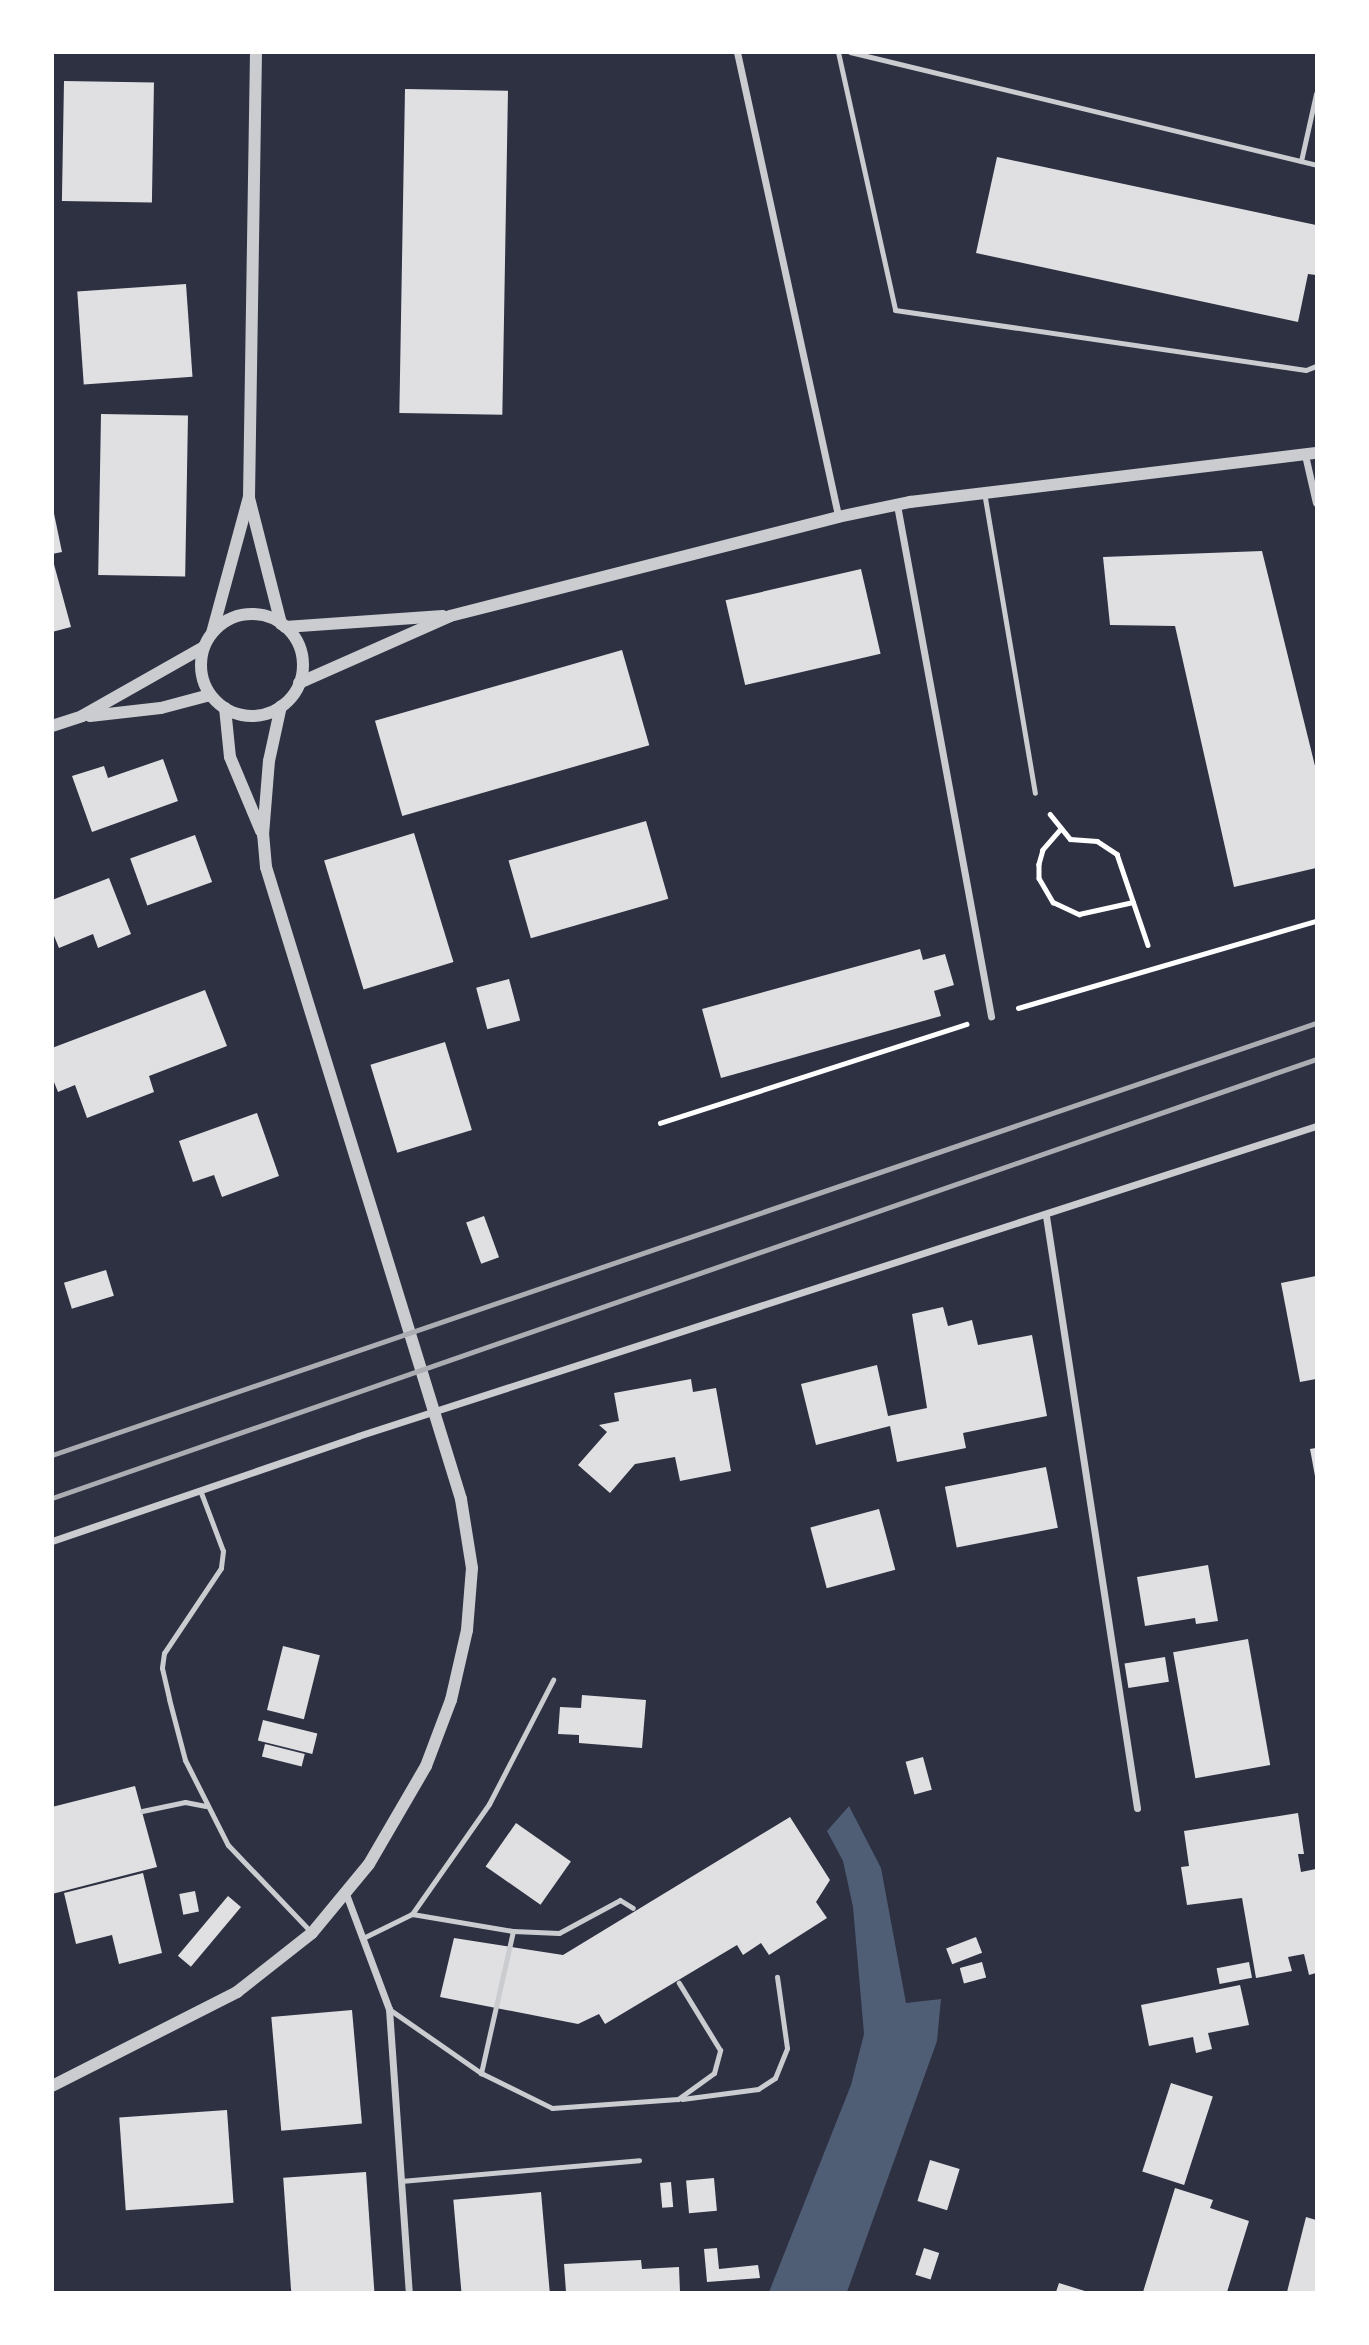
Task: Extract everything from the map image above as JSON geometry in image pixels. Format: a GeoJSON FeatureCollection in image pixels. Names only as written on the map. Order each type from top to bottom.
{"type":"FeatureCollection","features":[{"type":"Feature","properties":{"kind":"street"},"geometry":{"type":"LineString","coordinates":[[256,52],[249,497],[212,633],[204,647],[201,672],[210,695],[225,708],[253,715],[281,706]]}},
{"type":"Feature","properties":{"kind":"street"},"geometry":{"type":"LineString","coordinates":[[737,52],[838,517]]}},
{"type":"Feature","properties":{"kind":"street"},"geometry":{"type":"LineString","coordinates":[[52,2085],[237,1992],[312,1933],[346,1894],[390,1832],[426,1766],[452,1700],[471,1601],[472,1568],[461,1499],[269,876],[263,835],[269,761],[281,706],[299,683],[450,616],[838,517],[897,505],[984,492],[1311,454],[1317,503]]}},
{"type":"Feature","properties":{"kind":"street"},"geometry":{"type":"LineString","coordinates":[[249,497],[283,625],[301,653],[299,683]]}},
{"type":"Feature","properties":{"kind":"street"},"geometry":{"type":"LineString","coordinates":[[897,505],[991,1016]]}},
{"type":"Feature","properties":{"kind":"street"},"geometry":{"type":"LineString","coordinates":[[212,633],[244,614],[264,615],[283,625],[376,617],[450,616]]}},
{"type":"Feature","properties":{"kind":"street"},"geometry":{"type":"LineString","coordinates":[[52,726],[82,716],[204,647]]}},
{"type":"Feature","properties":{"kind":"street"},"geometry":{"type":"LineString","coordinates":[[82,716],[161,708],[210,695]]}},
{"type":"Feature","properties":{"kind":"street"},"geometry":{"type":"LineString","coordinates":[[225,708],[230,757],[263,835]]}},
{"type":"Feature","properties":{"kind":"street"},"geometry":{"type":"LineString","coordinates":[[52,1541],[358,1436],[1046,1216],[1317,1126]]}},
{"type":"Feature","properties":{"kind":"street"},"geometry":{"type":"LineString","coordinates":[[1046,1216],[1137,1808]]}},
{"type":"Feature","properties":{"kind":"street"},"geometry":{"type":"LineString","coordinates":[[346,1894],[389,2009],[409,2292]]}},
{"type":"Feature","properties":{"kind":"lane"},"geometry":{"type":"LineString","coordinates":[[838,52],[895,310],[1306,370],[1317,366]]}},
{"type":"Feature","properties":{"kind":"lane"},"geometry":{"type":"LineString","coordinates":[[850,52],[1317,165]]}},
{"type":"Feature","properties":{"kind":"lane"},"geometry":{"type":"LineString","coordinates":[[1301,161],[1317,94]]}},
{"type":"Feature","properties":{"kind":"lane"},"geometry":{"type":"LineString","coordinates":[[984,492],[1035,793]]}},
{"type":"Feature","properties":{"kind":"lane"},"geometry":{"type":"LineString","coordinates":[[201,1490],[223,1551],[221,1568],[164,1653],[162,1668],[185,1760],[228,1845],[312,1933]]}},
{"type":"Feature","properties":{"kind":"lane"},"geometry":{"type":"LineString","coordinates":[[363,1938],[412,1914],[489,1804],[553,1680]]}},
{"type":"Feature","properties":{"kind":"lane"},"geometry":{"type":"LineString","coordinates":[[142,1811],[185,1802],[206,1805]]}},
{"type":"Feature","properties":{"kind":"lane"},"geometry":{"type":"LineString","coordinates":[[412,1914],[513,1931],[559,1933],[620,1899],[633,1908]]}},
{"type":"Feature","properties":{"kind":"lane"},"geometry":{"type":"LineString","coordinates":[[481,2073],[513,1931]]}},
{"type":"Feature","properties":{"kind":"lane"},"geometry":{"type":"LineString","coordinates":[[389,2009],[481,2073],[552,2108],[678,2099],[758,2089],[775,2078],[787,2048],[777,1977]]}},
{"type":"Feature","properties":{"kind":"lane"},"geometry":{"type":"LineString","coordinates":[[678,2099],[715,2073],[720,2050],[679,1983]]}},
{"type":"Feature","properties":{"kind":"lane"},"geometry":{"type":"LineString","coordinates":[[401,2181],[639,2160]]}},
{"type":"Feature","properties":{"kind":"path"},"geometry":{"type":"LineString","coordinates":[[1035,793],[1070,839],[1109,846],[1117,854],[1148,945]]}},
{"type":"Feature","properties":{"kind":"path"},"geometry":{"type":"LineString","coordinates":[[1061,829],[1043,850],[1039,864],[1039,878],[1054,902],[1079,914],[1133,902]]}},
{"type":"Feature","properties":{"kind":"path"},"geometry":{"type":"LineString","coordinates":[[660,1123],[991,1016],[1317,921]]}},
{"type":"Feature","properties":{"kind":"water"},"geometry":{"type":"Polygon","coordinates":[[[849,1806],[881,1868],[906,2003],[941,1999],[937,2041],[847,2292],[769,2292],[851,2085],[864,2034],[853,1907],[843,1861],[827,1831],[849,1806]]]}},
{"type":"Feature","properties":{"kind":"building"},"geometry":{"type":"Polygon","coordinates":[[[64,81],[154,83],[152,203],[62,201],[64,81]]]}},
{"type":"Feature","properties":{"kind":"building"},"geometry":{"type":"Polygon","coordinates":[[[405,89],[508,91],[502,415],[399,413],[405,89]]]}},
{"type":"Feature","properties":{"kind":"building"},"geometry":{"type":"Polygon","coordinates":[[[997,157],[1316,225],[1316,275],[1308,274],[1298,322],[976,253],[997,157]]]}},
{"type":"Feature","properties":{"kind":"building"},"geometry":{"type":"Polygon","coordinates":[[[186,284],[192,377],[84,384],[77,292],[186,284]]]}},
{"type":"Feature","properties":{"kind":"building"},"geometry":{"type":"Polygon","coordinates":[[[101,414],[188,416],[185,576],[98,575],[101,414]]]}},
{"type":"Feature","properties":{"kind":"building"},"geometry":{"type":"Polygon","coordinates":[[[52,504],[62,552],[52,554],[52,504]]]}},
{"type":"Feature","properties":{"kind":"building"},"geometry":{"type":"Polygon","coordinates":[[[1262,551],[1316,770],[1316,868],[1234,887],[1175,626],[1110,625],[1103,557],[1262,551]]]}},
{"type":"Feature","properties":{"kind":"building"},"geometry":{"type":"Polygon","coordinates":[[[52,557],[71,627],[52,632],[52,557]]]}},
{"type":"Feature","properties":{"kind":"building"},"geometry":{"type":"Polygon","coordinates":[[[861,569],[881,654],[745,685],[726,600],[861,569]]]}},
{"type":"Feature","properties":{"kind":"building"},"geometry":{"type":"Polygon","coordinates":[[[622,650],[649,745],[402,816],[375,721],[622,650]]]}},
{"type":"Feature","properties":{"kind":"building"},"geometry":{"type":"Polygon","coordinates":[[[163,759],[178,801],[92,832],[72,776],[104,766],[108,778],[163,759]]]}},
{"type":"Feature","properties":{"kind":"building"},"geometry":{"type":"Polygon","coordinates":[[[646,821],[668,899],[531,938],[509,860],[646,821]]]}},
{"type":"Feature","properties":{"kind":"building"},"geometry":{"type":"Polygon","coordinates":[[[414,833],[453,962],[364,990],[324,860],[414,833]]]}},
{"type":"Feature","properties":{"kind":"building"},"geometry":{"type":"Polygon","coordinates":[[[195,835],[212,882],[147,906],[130,859],[195,835]]]}},
{"type":"Feature","properties":{"kind":"building"},"geometry":{"type":"Polygon","coordinates":[[[109,878],[131,934],[98,948],[93,934],[59,948],[52,931],[52,900],[109,878]]]}},
{"type":"Feature","properties":{"kind":"building"},"geometry":{"type":"Polygon","coordinates":[[[920,949],[923,960],[945,954],[954,985],[934,991],[941,1016],[721,1078],[702,1009],[920,949]]]}},
{"type":"Feature","properties":{"kind":"building"},"geometry":{"type":"Polygon","coordinates":[[[509,979],[520,1021],[487,1029],[476,988],[509,979]]]}},
{"type":"Feature","properties":{"kind":"building"},"geometry":{"type":"Polygon","coordinates":[[[205,990],[227,1046],[149,1076],[154,1092],[87,1118],[75,1085],[58,1092],[52,1077],[52,1048],[205,990]]]}},
{"type":"Feature","properties":{"kind":"building"},"geometry":{"type":"Polygon","coordinates":[[[445,1042],[472,1130],[397,1153],[370,1065],[445,1042]]]}},
{"type":"Feature","properties":{"kind":"building"},"geometry":{"type":"Polygon","coordinates":[[[257,1113],[279,1176],[222,1197],[214,1175],[193,1182],[179,1141],[257,1113]]]}},
{"type":"Feature","properties":{"kind":"building"},"geometry":{"type":"Polygon","coordinates":[[[484,1216],[499,1257],[481,1264],[466,1222],[484,1216]]]}},
{"type":"Feature","properties":{"kind":"building"},"geometry":{"type":"Polygon","coordinates":[[[106,1270],[114,1296],[72,1309],[64,1283],[106,1270]]]}},
{"type":"Feature","properties":{"kind":"building"},"geometry":{"type":"Polygon","coordinates":[[[1316,1276],[1316,1379],[1300,1382],[1281,1283],[1316,1276]]]}},
{"type":"Feature","properties":{"kind":"building"},"geometry":{"type":"Polygon","coordinates":[[[943,1307],[948,1326],[972,1320],[978,1345],[1032,1335],[1047,1416],[963,1433],[966,1448],[897,1462],[890,1426],[816,1445],[801,1384],[877,1365],[888,1416],[927,1408],[912,1314],[943,1307]]]}},
{"type":"Feature","properties":{"kind":"building"},"geometry":{"type":"Polygon","coordinates":[[[691,1379],[693,1392],[716,1388],[731,1471],[680,1481],[675,1457],[635,1464],[610,1493],[578,1465],[607,1432],[599,1425],[619,1421],[614,1393],[691,1379]]]}},
{"type":"Feature","properties":{"kind":"building"},"geometry":{"type":"Polygon","coordinates":[[[1316,1448],[1316,1475],[1315,1476],[1310,1449],[1316,1448]]]}},
{"type":"Feature","properties":{"kind":"building"},"geometry":{"type":"Polygon","coordinates":[[[1046,1467],[1058,1528],[957,1548],[945,1487],[1046,1467]]]}},
{"type":"Feature","properties":{"kind":"building"},"geometry":{"type":"Polygon","coordinates":[[[879,1509],[895,1570],[827,1588],[810,1527],[879,1509]]]}},
{"type":"Feature","properties":{"kind":"building"},"geometry":{"type":"Polygon","coordinates":[[[1208,1565],[1218,1621],[1196,1624],[1195,1618],[1145,1626],[1137,1577],[1208,1565]]]}},
{"type":"Feature","properties":{"kind":"building"},"geometry":{"type":"Polygon","coordinates":[[[1248,1639],[1270,1765],[1195,1778],[1173,1652],[1248,1639]]]}},
{"type":"Feature","properties":{"kind":"building"},"geometry":{"type":"Polygon","coordinates":[[[283,1646],[320,1655],[304,1719],[267,1710],[283,1646]]]}},
{"type":"Feature","properties":{"kind":"building"},"geometry":{"type":"Polygon","coordinates":[[[1165,1657],[1169,1682],[1128,1688],[1125,1663],[1165,1657]]]}},
{"type":"Feature","properties":{"kind":"building"},"geometry":{"type":"Polygon","coordinates":[[[582,1695],[646,1700],[642,1748],[579,1743],[579,1735],[558,1734],[560,1707],[581,1708],[582,1695]]]}},
{"type":"Feature","properties":{"kind":"building"},"geometry":{"type":"Polygon","coordinates":[[[263,1720],[317,1734],[312,1754],[258,1740],[263,1720]]]}},
{"type":"Feature","properties":{"kind":"building"},"geometry":{"type":"Polygon","coordinates":[[[265,1744],[305,1754],[302,1767],[262,1757],[265,1744]]]}},
{"type":"Feature","properties":{"kind":"building"},"geometry":{"type":"Polygon","coordinates":[[[923,1757],[932,1790],[914,1795],[906,1762],[923,1757]]]}},
{"type":"Feature","properties":{"kind":"building"},"geometry":{"type":"Polygon","coordinates":[[[135,1786],[157,1867],[52,1894],[52,1807],[135,1786]]]}},
{"type":"Feature","properties":{"kind":"building"},"geometry":{"type":"Polygon","coordinates":[[[1298,1813],[1304,1854],[1298,1854],[1301,1872],[1316,1869],[1316,1973],[1309,1975],[1304,1954],[1288,1957],[1292,1971],[1256,1978],[1242,1898],[1187,1905],[1181,1867],[1189,1866],[1184,1831],[1298,1813]]]}},
{"type":"Feature","properties":{"kind":"building"},"geometry":{"type":"Polygon","coordinates":[[[790,1817],[830,1880],[816,1902],[827,1918],[769,1955],[761,1943],[743,1955],[737,1945],[605,2024],[599,2014],[578,2024],[440,1997],[454,1938],[563,1955],[790,1817]]]}},
{"type":"Feature","properties":{"kind":"building"},"geometry":{"type":"Polygon","coordinates":[[[516,1823],[571,1861],[540,1905],[486,1866],[516,1823]]]}},
{"type":"Feature","properties":{"kind":"building"},"geometry":{"type":"Polygon","coordinates":[[[143,1873],[162,1953],[119,1964],[112,1935],[76,1944],[64,1893],[143,1873]]]}},
{"type":"Feature","properties":{"kind":"building"},"geometry":{"type":"Polygon","coordinates":[[[195,1891],[199,1912],[183,1915],[179,1894],[195,1891]]]}},
{"type":"Feature","properties":{"kind":"building"},"geometry":{"type":"Polygon","coordinates":[[[228,1896],[241,1907],[191,1967],[178,1956],[228,1896]]]}},
{"type":"Feature","properties":{"kind":"building"},"geometry":{"type":"Polygon","coordinates":[[[976,1937],[982,1953],[952,1964],[946,1948],[976,1937]]]}},
{"type":"Feature","properties":{"kind":"building"},"geometry":{"type":"Polygon","coordinates":[[[982,1962],[986,1977],[964,1983],[960,1968],[982,1962]]]}},
{"type":"Feature","properties":{"kind":"building"},"geometry":{"type":"Polygon","coordinates":[[[1249,1962],[1252,1978],[1220,1984],[1217,1968],[1249,1962]]]}},
{"type":"Feature","properties":{"kind":"building"},"geometry":{"type":"Polygon","coordinates":[[[1240,1985],[1249,2025],[1208,2033],[1212,2049],[1196,2053],[1193,2037],[1149,2046],[1141,2005],[1240,1985]]]}},
{"type":"Feature","properties":{"kind":"building"},"geometry":{"type":"Polygon","coordinates":[[[352,2010],[362,2124],[281,2131],[271,2017],[352,2010]]]}},
{"type":"Feature","properties":{"kind":"building"},"geometry":{"type":"Polygon","coordinates":[[[1171,2083],[1213,2097],[1184,2185],[1142,2171],[1171,2083]]]}},
{"type":"Feature","properties":{"kind":"building"},"geometry":{"type":"Polygon","coordinates":[[[227,2110],[233,2203],[126,2210],[119,2118],[227,2110]]]}},
{"type":"Feature","properties":{"kind":"building"},"geometry":{"type":"Polygon","coordinates":[[[930,2160],[960,2169],[947,2210],[917,2201],[930,2160]]]}},
{"type":"Feature","properties":{"kind":"building"},"geometry":{"type":"Polygon","coordinates":[[[366,2172],[374,2292],[291,2292],[283,2178],[366,2172]]]}},
{"type":"Feature","properties":{"kind":"building"},"geometry":{"type":"Polygon","coordinates":[[[714,2178],[717,2211],[689,2213],[686,2180],[714,2178]]]}},
{"type":"Feature","properties":{"kind":"building"},"geometry":{"type":"Polygon","coordinates":[[[671,2182],[673,2207],[662,2208],[660,2183],[671,2182]]]}},
{"type":"Feature","properties":{"kind":"building"},"geometry":{"type":"Polygon","coordinates":[[[1175,2188],[1213,2200],[1210,2208],[1249,2221],[1227,2292],[1143,2292],[1175,2188]]]}},
{"type":"Feature","properties":{"kind":"building"},"geometry":{"type":"Polygon","coordinates":[[[541,2192],[550,2292],[461,2292],[453,2200],[541,2192]]]}},
{"type":"Feature","properties":{"kind":"building"},"geometry":{"type":"Polygon","coordinates":[[[1306,2217],[1316,2220],[1316,2292],[1287,2292],[1306,2217]]]}},
{"type":"Feature","properties":{"kind":"building"},"geometry":{"type":"Polygon","coordinates":[[[717,2248],[719,2269],[758,2265],[760,2278],[707,2282],[704,2249],[717,2248]]]}},
{"type":"Feature","properties":{"kind":"building"},"geometry":{"type":"Polygon","coordinates":[[[924,2248],[939,2253],[931,2280],[915,2275],[924,2248]]]}},
{"type":"Feature","properties":{"kind":"building"},"geometry":{"type":"Polygon","coordinates":[[[641,2260],[642,2269],[679,2267],[680,2292],[566,2292],[564,2264],[641,2260]]]}},
{"type":"Feature","properties":{"kind":"building"},"geometry":{"type":"Polygon","coordinates":[[[1059,2283],[1088,2292],[1056,2292],[1059,2283]]]}},
{"type":"Feature","properties":{"kind":"railway"},"geometry":{"type":"LineString","coordinates":[[52,1455],[1316,1023]]}},
{"type":"Feature","properties":{"kind":"railway"},"geometry":{"type":"LineString","coordinates":[[52,1498],[1316,1059]]}}]}
